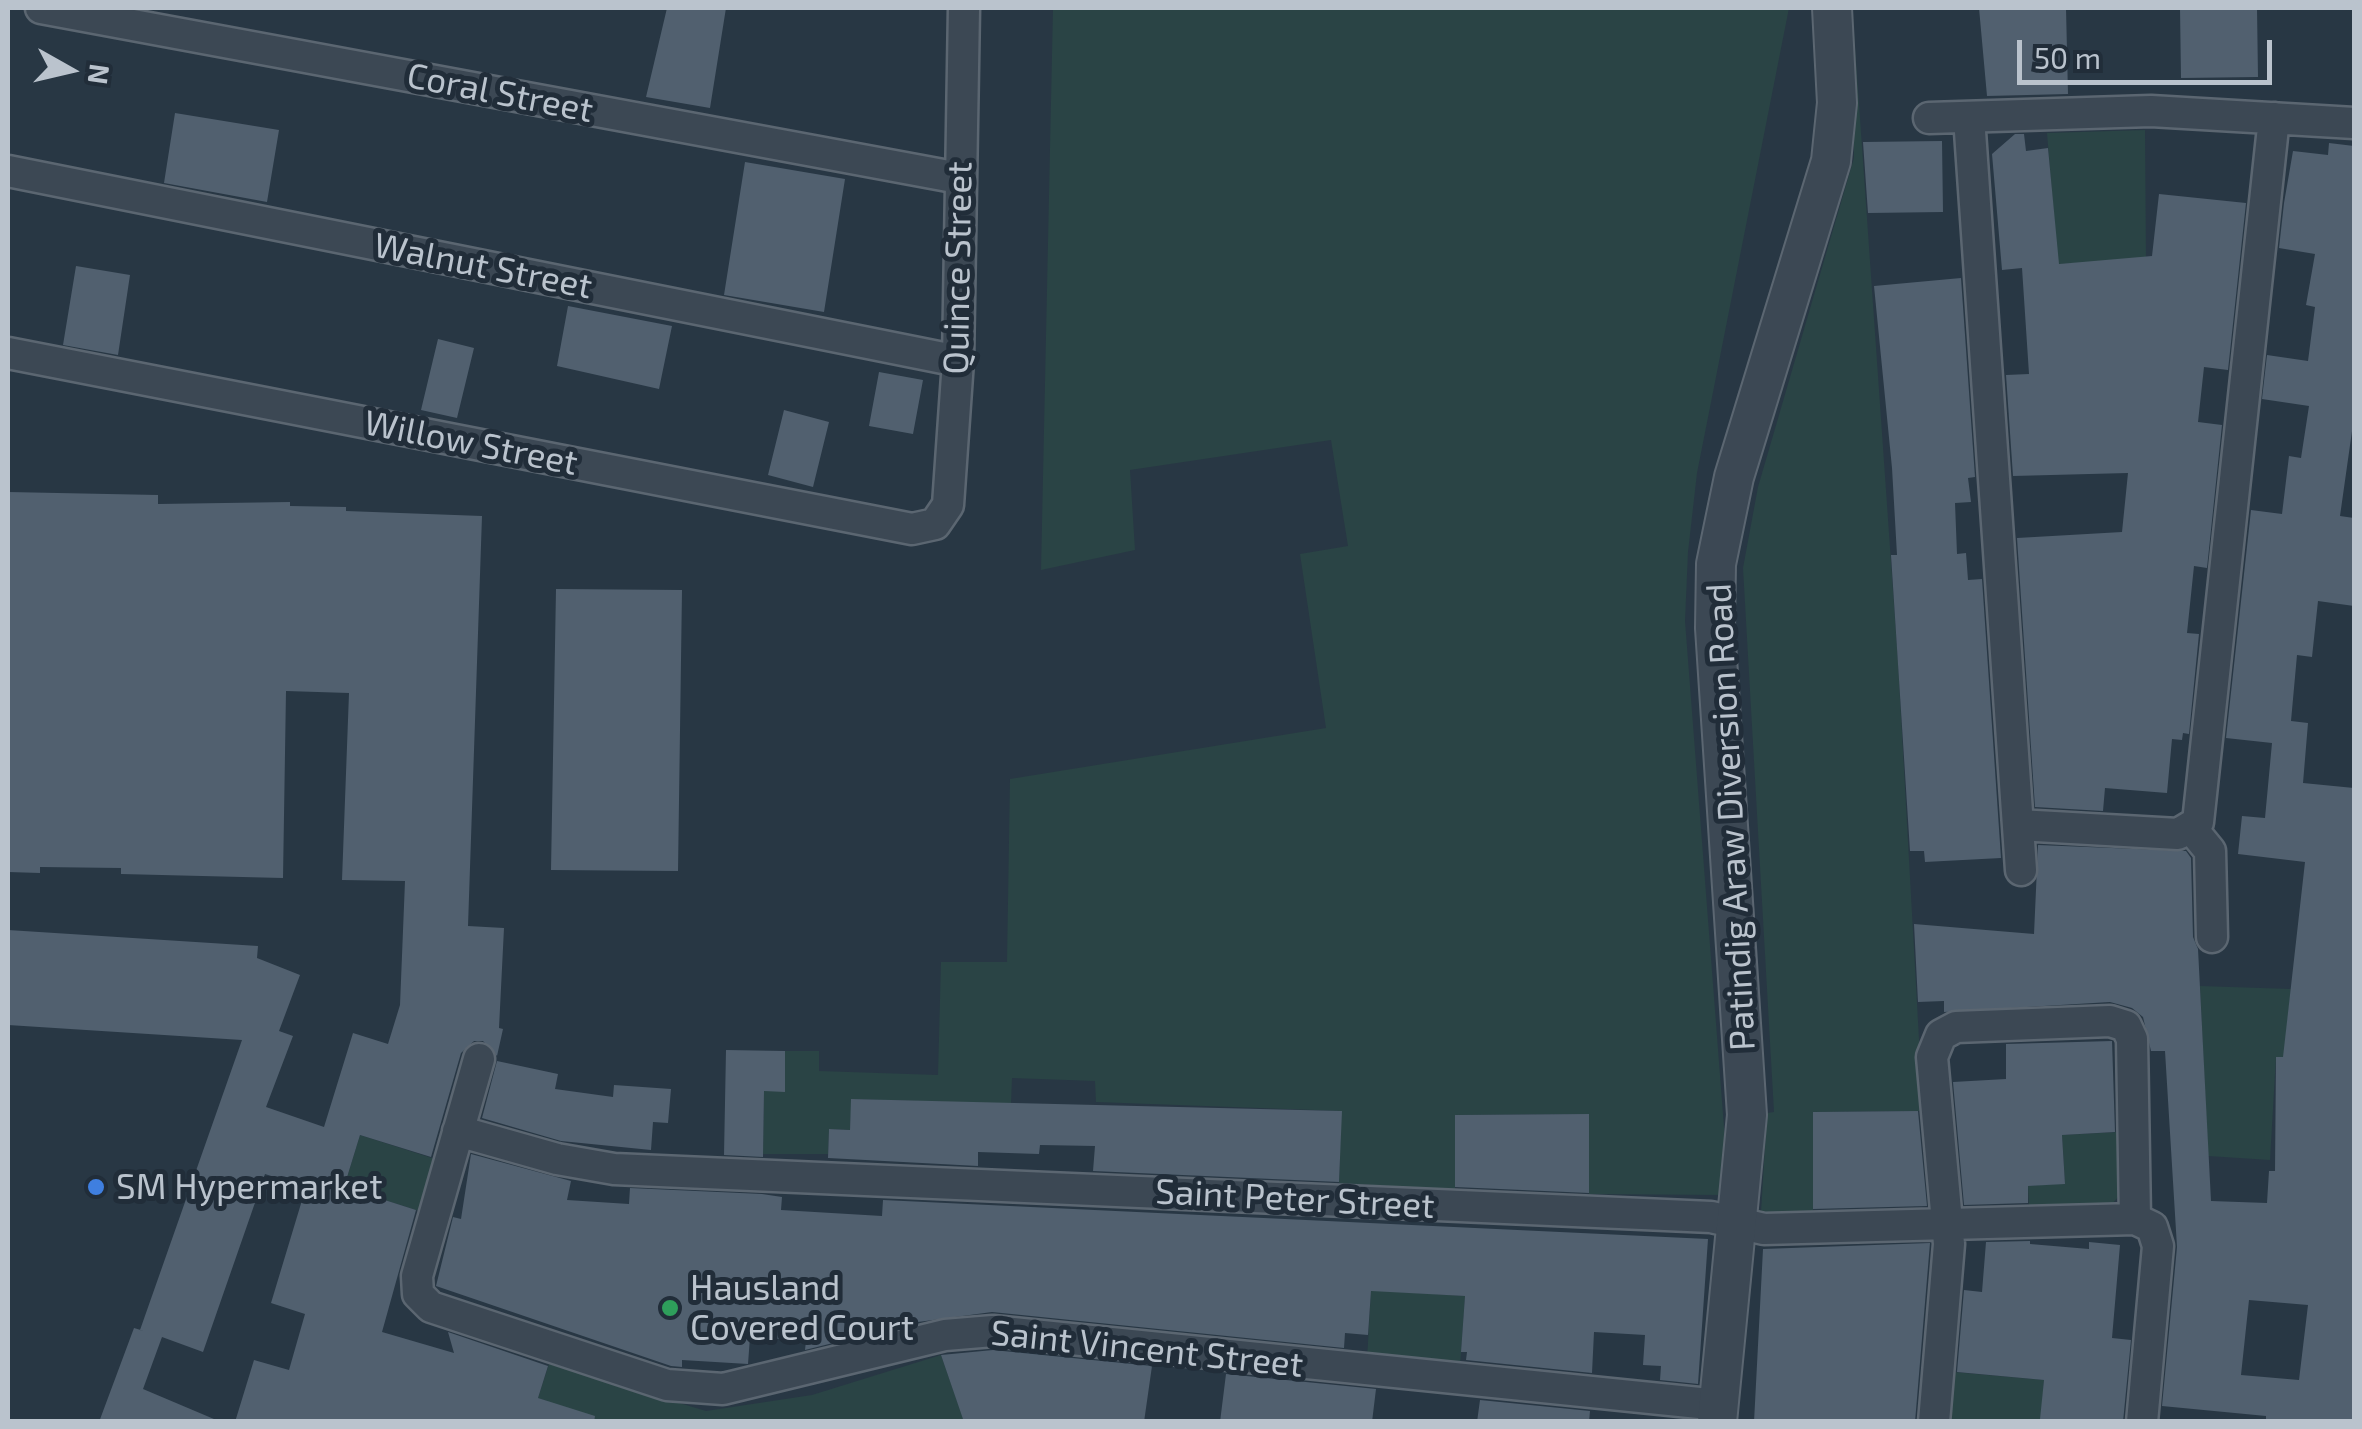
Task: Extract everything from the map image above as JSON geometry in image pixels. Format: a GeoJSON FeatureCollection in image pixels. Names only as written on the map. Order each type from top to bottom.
{"type":"FeatureCollection","features":[{"type":"Feature","properties":{"kind":"street","name":"Coral Street"},"geometry":{"type":"LineString","coordinates":[[41,8],[959,178]]}},
{"type":"Feature","properties":{"kind":"street","name":"Quince Street"},"geometry":{"type":"LineString","coordinates":[[935,524],[948,505],[958,362],[964,8]]}},
{"type":"Feature","properties":{"kind":"street","name":"Patindig Araw Diversion Road"},"geometry":{"type":"LineString","coordinates":[[1718,1413],[1747,1093],[1715,628],[1716,564],[1734,477],[1831,160],[1836,103],[1832,8]]}},
{"type":"Feature","properties":{"kind":"street"},"geometry":{"type":"LineString","coordinates":[[1928,118],[2151,112],[2354,123]]}},
{"type":"Feature","properties":{"kind":"street"},"geometry":{"type":"LineString","coordinates":[[1969,118],[2021,870]]}},
{"type":"Feature","properties":{"kind":"street"},"geometry":{"type":"LineString","coordinates":[[2018,824],[2178,834],[2192,829],[2200,814],[2274,118]]}},
{"type":"Feature","properties":{"kind":"street","name":"Walnut Street"},"geometry":{"type":"LineString","coordinates":[[8,172],[958,362]]}},
{"type":"Feature","properties":{"kind":"street","name":"Willow Street"},"geometry":{"type":"LineString","coordinates":[[8,352],[912,529],[935,524]]}},
{"type":"Feature","properties":{"kind":"street"},"geometry":{"type":"LineString","coordinates":[[2192,829],[2210,850],[2212,937]]}},
{"type":"Feature","properties":{"kind":"street"},"geometry":{"type":"LineString","coordinates":[[1934,1422],[1949,1244],[1932,1057],[1940,1035],[1956,1027],[2110,1021],[2126,1026],[2132,1039],[2135,1220],[2152,1227],[2158,1246],[2142,1422]]}},
{"type":"Feature","properties":{"kind":"street"},"geometry":{"type":"LineString","coordinates":[[458,1132],[479,1059]]}},
{"type":"Feature","properties":{"kind":"street","name":"Saint Peter Street"},"geometry":{"type":"LineString","coordinates":[[458,1132],[557,1159],[614,1169],[1710,1217],[1764,1229],[2135,1220]]}},
{"type":"Feature","properties":{"kind":"street","name":"Saint Vincent Street"},"geometry":{"type":"LineString","coordinates":[[458,1132],[417,1276],[418,1294],[431,1307],[686,1389],[741,1386],[945,1335],[992,1331],[1718,1413]]}},
{"type":"Feature","properties":{"kind":"green space"},"geometry":{"type":"Polygon","coordinates":[[[1053,8],[1789,8],[1697,473],[1688,552],[1685,621],[1725,1140],[1722,1195],[1589,1194],[1588,1114],[1455,1115],[1455,1190],[1339,1183],[1341,1111],[1096,1102],[1095,1081],[1012,1078],[1011,1104],[852,1099],[850,1130],[829,1129],[828,1154],[763,1154],[764,1091],[784,1091],[785,1051],[819,1051],[819,1071],[938,1075],[941,962],[1007,962],[1010,779],[1326,728],[1300,554],[1348,546],[1331,440],[1130,470],[1135,550],[1041,570],[1053,8]]]}},
{"type":"Feature","properties":{"kind":"green space"},"geometry":{"type":"Polygon","coordinates":[[[1853,18],[1898,662],[1923,1111],[1813,1112],[1813,1212],[1761,1212],[1767,1113],[1774,1112],[1743,568],[1758,487],[1854,158],[1853,18]]]}},
{"type":"Feature","properties":{"kind":"green space"},"geometry":{"type":"Polygon","coordinates":[[[2145,130],[2146,261],[2058,264],[2047,133],[2145,130]]]}},
{"type":"Feature","properties":{"kind":"green space"},"geometry":{"type":"Polygon","coordinates":[[[2200,986],[2291,989],[2284,1057],[2276,1057],[2270,1160],[2208,1156],[2200,986]]]}},
{"type":"Feature","properties":{"kind":"green space"},"geometry":{"type":"Polygon","coordinates":[[[2119,1132],[2123,1192],[2109,1207],[2029,1207],[2028,1186],[2065,1183],[2062,1135],[2119,1132]]]}},
{"type":"Feature","properties":{"kind":"green space"},"geometry":{"type":"Polygon","coordinates":[[[360,1135],[435,1159],[419,1211],[344,1187],[360,1135]]]}},
{"type":"Feature","properties":{"kind":"green space"},"geometry":{"type":"Polygon","coordinates":[[[1371,1290],[1465,1296],[1460,1366],[1367,1360],[1371,1290]]]}},
{"type":"Feature","properties":{"kind":"green space"},"geometry":{"type":"Polygon","coordinates":[[[941,1355],[964,1421],[541,1421],[547,1401],[538,1398],[549,1364],[706,1411],[812,1395],[941,1355]]]}},
{"type":"Feature","properties":{"kind":"green space"},"geometry":{"type":"Polygon","coordinates":[[[1953,1372],[2044,1380],[2041,1418],[2056,1422],[1949,1422],[1953,1372]]]}},
{"type":"Feature","properties":{"kind":"building"},"geometry":{"type":"Polygon","coordinates":[[[667,8],[726,8],[710,108],[646,97],[667,8]]]}},
{"type":"Feature","properties":{"kind":"building"},"geometry":{"type":"Polygon","coordinates":[[[1979,8],[2066,8],[2068,94],[1987,96],[1979,8]]]}},
{"type":"Feature","properties":{"kind":"building"},"geometry":{"type":"Polygon","coordinates":[[[2180,8],[2257,8],[2258,77],[2181,78],[2180,8]]]}},
{"type":"Feature","properties":{"kind":"building"},"geometry":{"type":"Polygon","coordinates":[[[175,113],[279,130],[267,202],[164,183],[175,113]]]}},
{"type":"Feature","properties":{"kind":"building"},"geometry":{"type":"Polygon","coordinates":[[[2015,134],[2024,134],[2026,151],[2048,148],[2059,264],[2152,256],[2159,194],[2246,203],[2228,370],[2204,367],[2198,422],[2222,425],[2207,568],[2194,566],[2187,633],[2199,634],[2189,734],[2183,733],[2182,740],[2172,739],[2167,793],[2105,788],[2103,811],[2035,807],[2017,538],[2122,532],[2128,473],[2013,476],[2006,375],[2029,374],[2022,268],[2002,270],[1992,154],[2015,134]]]}},
{"type":"Feature","properties":{"kind":"building"},"geometry":{"type":"Polygon","coordinates":[[[1942,141],[1943,212],[1868,213],[1863,142],[1942,141]]]}},
{"type":"Feature","properties":{"kind":"building"},"geometry":{"type":"Polygon","coordinates":[[[2329,143],[2354,146],[2354,417],[2340,516],[2354,518],[2354,606],[2318,601],[2312,657],[2297,655],[2291,721],[2308,723],[2303,783],[2354,788],[2354,1422],[2266,1422],[2266,1416],[2162,1406],[2177,1247],[2165,1051],[2151,1051],[2143,1017],[2132,1008],[2110,1002],[1944,1012],[1944,1001],[1918,1002],[1914,924],[2034,934],[2038,845],[2186,851],[2191,858],[2193,937],[2198,949],[2211,1201],[2267,1203],[2269,1171],[2275,1171],[2276,1057],[2283,1057],[2305,862],[2238,854],[2242,816],[2265,818],[2272,743],[2226,738],[2251,510],[2282,514],[2289,456],[2301,458],[2309,406],[2262,399],[2267,355],[2308,361],[2315,307],[2306,305],[2315,254],[2279,248],[2293,151],[2328,155],[2329,143]],[[2249,1300],[2241,1375],[2299,1380],[2308,1305],[2249,1300]]]}},
{"type":"Feature","properties":{"kind":"building"},"geometry":{"type":"Polygon","coordinates":[[[745,162],[845,179],[824,312],[724,295],[745,162]]]}},
{"type":"Feature","properties":{"kind":"building"},"geometry":{"type":"Polygon","coordinates":[[[76,266],[130,275],[118,355],[63,345],[76,266]]]}},
{"type":"Feature","properties":{"kind":"building"},"geometry":{"type":"Polygon","coordinates":[[[1961,278],[1975,477],[1968,478],[1971,502],[1955,503],[1957,554],[1966,553],[1968,580],[1982,579],[2001,858],[1925,862],[1924,851],[1910,851],[1891,555],[1897,555],[1892,468],[1874,286],[1961,278]]]}},
{"type":"Feature","properties":{"kind":"building"},"geometry":{"type":"Polygon","coordinates":[[[568,306],[672,326],[659,389],[557,366],[568,306]]]}},
{"type":"Feature","properties":{"kind":"building"},"geometry":{"type":"Polygon","coordinates":[[[438,339],[474,348],[457,418],[421,410],[438,339]]]}},
{"type":"Feature","properties":{"kind":"building"},"geometry":{"type":"Polygon","coordinates":[[[879,372],[923,380],[913,434],[869,426],[879,372]]]}},
{"type":"Feature","properties":{"kind":"building"},"geometry":{"type":"Polygon","coordinates":[[[784,410],[829,422],[813,487],[768,475],[784,410]]]}},
{"type":"Feature","properties":{"kind":"building"},"geometry":{"type":"Polygon","coordinates":[[[8,492],[158,495],[158,504],[290,502],[290,506],[346,507],[346,511],[482,516],[468,926],[504,928],[499,1028],[503,1029],[497,1056],[483,1041],[474,1041],[461,1053],[431,1157],[360,1135],[344,1187],[416,1210],[382,1332],[454,1353],[448,1332],[548,1366],[538,1398],[595,1416],[594,1422],[235,1422],[254,1360],[289,1370],[305,1314],[271,1303],[306,1187],[265,1174],[203,1352],[162,1337],[143,1389],[221,1422],[99,1422],[134,1328],[140,1330],[242,1040],[8,1025],[8,930],[258,946],[257,958],[300,975],[279,1031],[293,1036],[266,1107],[324,1127],[353,1033],[388,1044],[400,1005],[405,881],[342,880],[349,693],[286,691],[283,878],[121,874],[121,868],[40,867],[40,873],[8,872],[8,492]]]}},
{"type":"Feature","properties":{"kind":"building"},"geometry":{"type":"Polygon","coordinates":[[[556,589],[682,590],[678,871],[551,870],[556,589]]]}},
{"type":"Feature","properties":{"kind":"building"},"geometry":{"type":"Polygon","coordinates":[[[2112,1041],[2115,1132],[2062,1135],[2065,1184],[2028,1186],[2028,1203],[1964,1205],[1953,1082],[2006,1079],[2006,1044],[2112,1041]]]}},
{"type":"Feature","properties":{"kind":"building"},"geometry":{"type":"Polygon","coordinates":[[[726,1050],[785,1051],[785,1092],[764,1091],[763,1157],[724,1155],[726,1050]]]}},
{"type":"Feature","properties":{"kind":"building"},"geometry":{"type":"Polygon","coordinates":[[[497,1061],[558,1074],[555,1089],[613,1097],[614,1085],[671,1089],[668,1123],[653,1122],[651,1150],[561,1141],[482,1118],[497,1061]]]}},
{"type":"Feature","properties":{"kind":"building"},"geometry":{"type":"Polygon","coordinates":[[[851,1099],[1342,1111],[1339,1182],[1093,1171],[1095,1146],[1040,1145],[1039,1154],[978,1152],[978,1166],[828,1158],[829,1129],[850,1130],[851,1099]]]}},
{"type":"Feature","properties":{"kind":"building"},"geometry":{"type":"Polygon","coordinates":[[[1918,1111],[1927,1206],[1813,1209],[1813,1112],[1918,1111]]]}},
{"type":"Feature","properties":{"kind":"building"},"geometry":{"type":"Polygon","coordinates":[[[1589,1114],[1589,1193],[1455,1187],[1455,1115],[1589,1114]]]}},
{"type":"Feature","properties":{"kind":"building"},"geometry":{"type":"Polygon","coordinates":[[[471,1154],[571,1181],[567,1200],[629,1204],[630,1188],[762,1194],[782,1197],[781,1210],[882,1216],[883,1200],[1708,1239],[1698,1384],[1660,1380],[1661,1366],[1643,1365],[1645,1335],[1594,1332],[1592,1373],[1466,1360],[1467,1352],[1461,1352],[1465,1296],[1371,1291],[1368,1335],[1345,1333],[1344,1348],[992,1312],[918,1322],[844,1318],[845,1340],[805,1350],[806,1341],[750,1337],[748,1364],[682,1360],[682,1367],[671,1366],[436,1286],[453,1217],[461,1219],[471,1154]]]}},
{"type":"Feature","properties":{"kind":"building"},"geometry":{"type":"Polygon","coordinates":[[[2030,1241],[2089,1249],[2089,1242],[2120,1245],[2112,1338],[2131,1340],[2123,1422],[2040,1419],[2044,1380],[1957,1372],[1964,1290],[1982,1292],[1986,1242],[2030,1241]]]}},
{"type":"Feature","properties":{"kind":"building"},"geometry":{"type":"Polygon","coordinates":[[[1930,1243],[1915,1422],[1754,1422],[1763,1249],[1930,1243]]]}},
{"type":"Feature","properties":{"kind":"building"},"geometry":{"type":"Polygon","coordinates":[[[993,1350],[1152,1366],[1144,1422],[964,1422],[941,1355],[993,1350]]]}},
{"type":"Feature","properties":{"kind":"building"},"geometry":{"type":"Polygon","coordinates":[[[1226,1374],[1376,1389],[1372,1422],[1220,1422],[1226,1374]]]}},
{"type":"Feature","properties":{"kind":"building"},"geometry":{"type":"Polygon","coordinates":[[[1480,1400],[1590,1411],[1589,1422],[1477,1422],[1480,1400]]]}},
{"type":"Feature","properties":{"kind":"place","name":"SM Hypermarket"},"geometry":{"type":"Point","coordinates":[96,1187]}},
{"type":"Feature","properties":{"kind":"place","name":"Hausland Covered Court"},"geometry":{"type":"Point","coordinates":[670,1308]}}]}
